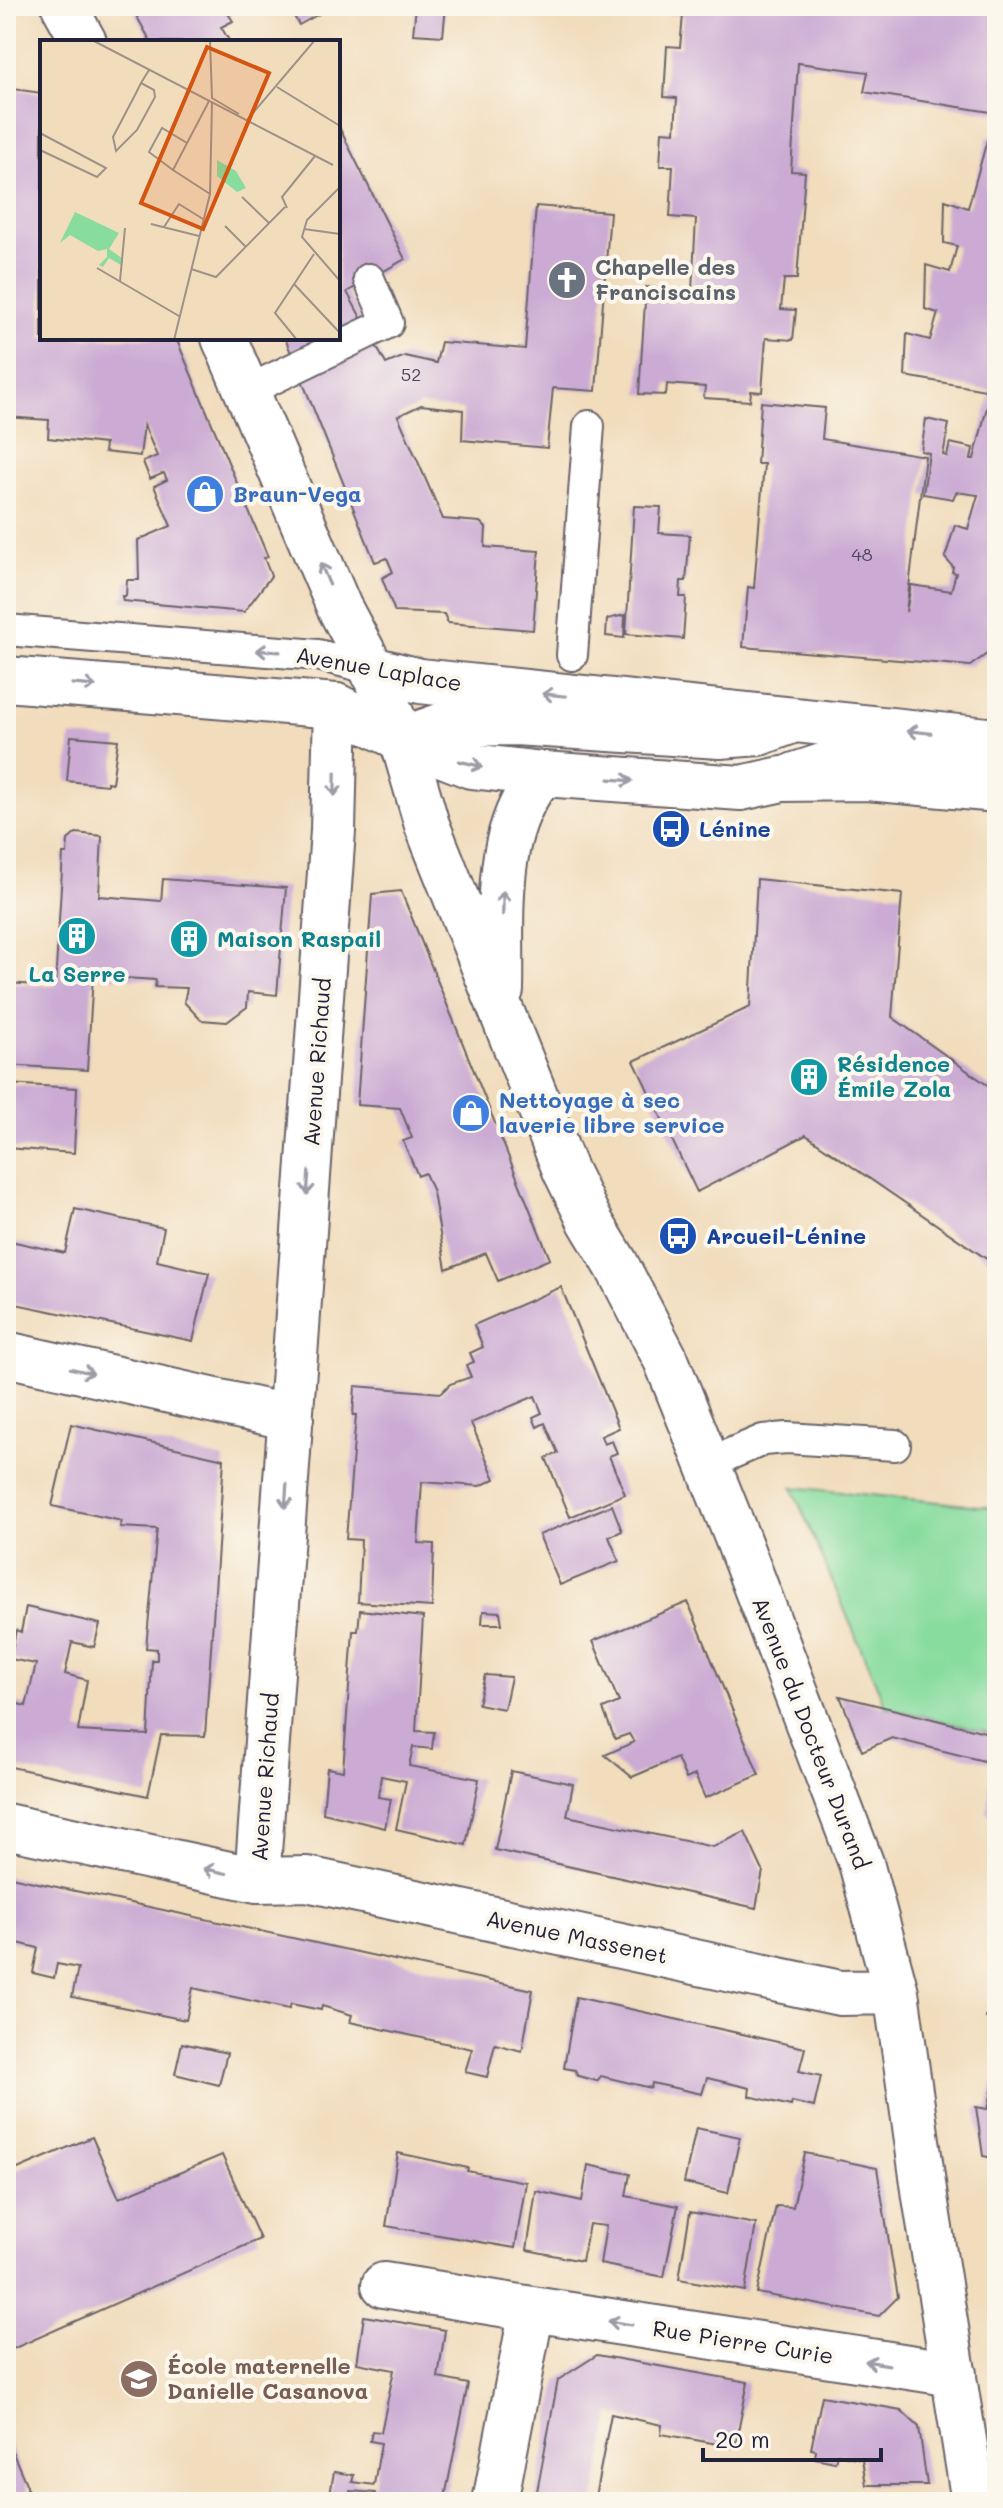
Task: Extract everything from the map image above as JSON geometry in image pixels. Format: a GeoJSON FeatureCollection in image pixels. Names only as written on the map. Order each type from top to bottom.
{"type":"FeatureCollection","features":[{"type":"Feature","properties":{"kind":"street"},"geometry":{"type":"LineString","coordinates":[[64,6],[83,40]]}},
{"type":"Feature","properties":{"kind":"street","name":"Avenue du Docteur Durand"},"geometry":{"type":"LineString","coordinates":[[225,340],[339,607],[372,669],[402,739],[427,825],[565,1170],[666,1360],[861,1863],[896,1992],[974,2502]]}},
{"type":"Feature","properties":{"kind":"street","name":"Avenue Laplace"},"geometry":{"type":"LineString","coordinates":[[372,669],[420,681],[997,741]]}},
{"type":"Feature","properties":{"kind":"street","name":"Avenue Laplace"},"geometry":{"type":"LineString","coordinates":[[6,679],[336,706],[402,739],[471,766],[543,774],[741,788],[782,779],[853,756],[984,767],[997,762]]}},
{"type":"Feature","properties":{"kind":"street","name":"Avenue Richaud"},"geometry":{"type":"LineString","coordinates":[[6,1826],[257,1880],[333,831],[336,706]]}},
{"type":"Feature","properties":{"kind":"street","name":"Avenue Laplace"},"geometry":{"type":"LineString","coordinates":[[402,739],[446,724],[515,723],[720,736],[759,733],[799,719]]}},
{"type":"Feature","properties":{"kind":"street","name":"Avenue du Docteur Durand"},"geometry":{"type":"LineString","coordinates":[[500,1009],[504,877],[508,848],[520,806],[529,789],[543,774]]}},
{"type":"Feature","properties":{"kind":"street","name":"Avenue Laplace"},"geometry":{"type":"LineString","coordinates":[[782,779],[868,778],[997,790]]}},
{"type":"Feature","properties":{"kind":"street"},"geometry":{"type":"LineString","coordinates":[[6,1354],[291,1418]]}},
{"type":"Feature","properties":{"kind":"street","name":"Avenue Massenet"},"geometry":{"type":"LineString","coordinates":[[257,1880],[307,1879],[840,1993],[896,1992]]}},
{"type":"Feature","properties":{"kind":"street","name":"Rue Pierre Curie"},"geometry":{"type":"LineString","coordinates":[[384,2285],[954,2374]]}},
{"type":"Feature","properties":{"kind":"street"},"geometry":{"type":"LineString","coordinates":[[495,2502],[532,2309]]}},
{"type":"Feature","properties":{"kind":"lane"},"geometry":{"type":"LineString","coordinates":[[247,391],[388,323],[369,279]]}},
{"type":"Feature","properties":{"kind":"lane"},"geometry":{"type":"LineString","coordinates":[[572,655],[589,426]]}},
{"type":"Feature","properties":{"kind":"lane","name":"Avenue Laplace"},"geometry":{"type":"LineString","coordinates":[[6,630],[318,655],[372,669]]}},
{"type":"Feature","properties":{"kind":"lane"},"geometry":{"type":"LineString","coordinates":[[707,1464],[763,1440],[787,1438],[895,1445]]}},
{"type":"Feature","properties":{"kind":"green space"},"geometry":{"type":"Polygon","coordinates":[[[792,1487],[997,1508],[997,1735],[886,1707],[792,1487]]]}},
{"type":"Feature","properties":{"kind":"building"},"geometry":{"type":"Polygon","coordinates":[[[131,6],[245,6],[229,15],[233,21],[221,27],[229,40],[150,40],[131,6]]]}},
{"type":"Feature","properties":{"kind":"building"},"geometry":{"type":"Polygon","coordinates":[[[288,6],[333,6],[299,25],[288,6]]]}},
{"type":"Feature","properties":{"kind":"building"},"geometry":{"type":"Polygon","coordinates":[[[416,6],[446,6],[443,36],[413,34],[416,6]]]}},
{"type":"Feature","properties":{"kind":"building"},"geometry":{"type":"Polygon","coordinates":[[[602,6],[997,6],[997,113],[864,92],[868,72],[798,63],[791,171],[805,172],[797,279],[784,279],[781,309],[796,310],[793,340],[766,338],[762,392],[751,391],[750,401],[704,398],[705,387],[667,384],[666,395],[639,394],[646,287],[692,291],[696,219],[670,217],[673,166],[660,166],[662,131],[675,132],[677,98],[664,97],[667,46],[680,47],[683,15],[602,9],[602,6]]]}},
{"type":"Feature","properties":{"kind":"building"},"geometry":{"type":"Polygon","coordinates":[[[6,88],[40,93],[40,340],[177,340],[268,557],[264,558],[271,576],[244,612],[123,601],[127,580],[139,580],[138,540],[171,526],[154,486],[167,480],[164,473],[150,479],[143,462],[157,456],[144,425],[140,456],[104,452],[105,444],[48,438],[49,420],[6,417],[6,88]]]}},
{"type":"Feature","properties":{"kind":"building"},"geometry":{"type":"Polygon","coordinates":[[[340,129],[405,259],[347,292],[386,364],[405,356],[436,363],[441,342],[525,349],[536,206],[610,212],[596,391],[553,388],[547,448],[462,440],[463,410],[421,405],[398,416],[443,519],[480,522],[486,528],[485,547],[539,551],[533,630],[448,623],[444,614],[395,612],[382,578],[393,572],[387,558],[375,562],[286,340],[340,340],[340,129]]]}},
{"type":"Feature","properties":{"kind":"building"},"geometry":{"type":"Polygon","coordinates":[[[988,137],[997,138],[997,631],[991,651],[970,666],[743,647],[748,587],[754,588],[764,464],[757,464],[761,402],[825,408],[822,439],[925,456],[906,612],[911,585],[951,591],[956,573],[952,572],[953,567],[945,558],[955,525],[968,529],[978,495],[956,492],[953,499],[923,494],[929,453],[921,451],[926,419],[949,424],[943,455],[947,456],[950,443],[973,448],[971,459],[974,459],[991,391],[905,376],[907,334],[930,340],[938,313],[925,309],[926,265],[950,272],[957,246],[944,243],[945,200],[968,208],[988,137]]]}},
{"type":"Feature","properties":{"kind":"building"},"geometry":{"type":"Polygon","coordinates":[[[634,506],[661,507],[659,533],[690,535],[686,581],[681,581],[680,597],[686,597],[683,639],[626,634],[634,506]]]}},
{"type":"Feature","properties":{"kind":"building"},"geometry":{"type":"Polygon","coordinates":[[[625,615],[624,638],[606,636],[607,619],[625,615]]]}},
{"type":"Feature","properties":{"kind":"building"},"geometry":{"type":"Polygon","coordinates":[[[71,736],[118,740],[112,783],[67,781],[71,736]]]}},
{"type":"Feature","properties":{"kind":"building","name":"Maison Raspail"},"geometry":{"type":"Polygon","coordinates":[[[76,833],[102,836],[99,896],[161,901],[163,879],[286,888],[277,995],[248,992],[247,1007],[227,1022],[201,1020],[184,1002],[187,988],[155,987],[156,980],[93,976],[87,1070],[6,1065],[6,983],[55,986],[63,854],[67,854],[68,840],[76,833]]]}},
{"type":"Feature","properties":{"kind":"building","name":"Résidence Émile Zola"},"geometry":{"type":"Polygon","coordinates":[[[757,879],[902,894],[892,1017],[997,1092],[997,1266],[806,1135],[697,1192],[634,1061],[750,1007],[757,879]]]}},
{"type":"Feature","properties":{"kind":"building"},"geometry":{"type":"Polygon","coordinates":[[[401,891],[550,1259],[498,1281],[486,1253],[446,1269],[433,1192],[425,1173],[418,1176],[403,1141],[412,1138],[400,1108],[357,1105],[372,894],[401,891]]]}},
{"type":"Feature","properties":{"kind":"building"},"geometry":{"type":"Polygon","coordinates":[[[6,1084],[77,1088],[74,1153],[6,1148],[6,1084]]]}},
{"type":"Feature","properties":{"kind":"building"},"geometry":{"type":"Polygon","coordinates":[[[75,1209],[164,1228],[157,1261],[209,1273],[193,1341],[6,1302],[6,1240],[65,1253],[75,1209]]]}},
{"type":"Feature","properties":{"kind":"building"},"geometry":{"type":"Polygon","coordinates":[[[561,1287],[619,1428],[601,1436],[604,1444],[612,1441],[617,1453],[609,1456],[625,1494],[570,1517],[546,1458],[558,1453],[545,1423],[537,1427],[533,1417],[542,1413],[535,1396],[471,1423],[495,1479],[480,1486],[422,1482],[418,1543],[434,1544],[432,1607],[358,1602],[361,1540],[346,1539],[356,1415],[353,1415],[355,1386],[441,1393],[450,1384],[471,1377],[466,1365],[474,1362],[470,1353],[483,1347],[474,1325],[561,1287]]]}},
{"type":"Feature","properties":{"kind":"building"},"geometry":{"type":"Polygon","coordinates":[[[71,1424],[224,1459],[205,1736],[161,1735],[148,1796],[6,1766],[6,1701],[26,1706],[36,1664],[10,1659],[16,1630],[21,1632],[26,1607],[100,1624],[94,1647],[72,1642],[65,1674],[87,1680],[78,1731],[148,1735],[152,1660],[157,1660],[157,1649],[146,1648],[157,1529],[120,1527],[122,1521],[52,1506],[71,1424]]]}},
{"type":"Feature","properties":{"kind":"building"},"geometry":{"type":"Polygon","coordinates":[[[612,1505],[622,1531],[609,1537],[619,1561],[560,1585],[539,1535],[612,1505]]]}},
{"type":"Feature","properties":{"kind":"building"},"geometry":{"type":"Polygon","coordinates":[[[688,1602],[759,1775],[705,1798],[695,1775],[686,1779],[677,1758],[632,1777],[605,1755],[634,1742],[629,1734],[615,1739],[603,1709],[619,1702],[593,1641],[688,1602]]]}},
{"type":"Feature","properties":{"kind":"building"},"geometry":{"type":"Polygon","coordinates":[[[360,1610],[423,1617],[416,1731],[434,1732],[432,1749],[413,1747],[409,1766],[479,1779],[466,1845],[396,1829],[406,1781],[381,1776],[378,1797],[391,1799],[385,1828],[323,1813],[327,1768],[343,1771],[353,1631],[358,1631],[360,1610]]]}},
{"type":"Feature","properties":{"kind":"building"},"geometry":{"type":"Polygon","coordinates":[[[483,1611],[500,1612],[502,1624],[482,1624],[483,1611]]]}},
{"type":"Feature","properties":{"kind":"building"},"geometry":{"type":"Polygon","coordinates":[[[485,1675],[511,1677],[504,1709],[478,1704],[485,1675]]]}},
{"type":"Feature","properties":{"kind":"building"},"geometry":{"type":"Polygon","coordinates":[[[840,1696],[997,1735],[997,1817],[987,1814],[992,1763],[892,1738],[862,1751],[840,1696]]]}},
{"type":"Feature","properties":{"kind":"building"},"geometry":{"type":"Polygon","coordinates":[[[511,1771],[573,1784],[567,1816],[713,1847],[745,1832],[763,1871],[756,1908],[495,1850],[511,1771]]]}},
{"type":"Feature","properties":{"kind":"building"},"geometry":{"type":"Polygon","coordinates":[[[6,1876],[533,1990],[522,2051],[495,2044],[487,2077],[465,2072],[472,2049],[350,2022],[352,2015],[322,2006],[321,2010],[291,2004],[289,2009],[193,1988],[186,2020],[72,1997],[78,1968],[57,1964],[54,1978],[33,1973],[38,1948],[6,1940],[6,1876]]]}},
{"type":"Feature","properties":{"kind":"building"},"geometry":{"type":"Polygon","coordinates":[[[997,1973],[997,2020],[986,2018],[997,1973]]]}},
{"type":"Feature","properties":{"kind":"building"},"geometry":{"type":"Polygon","coordinates":[[[576,1997],[805,2048],[799,2071],[821,2076],[814,2107],[792,2102],[791,2106],[749,2096],[750,2088],[707,2078],[702,2094],[652,2083],[651,2088],[601,2076],[597,2081],[578,2076],[575,2070],[564,2068],[576,1997]]]}},
{"type":"Feature","properties":{"kind":"building"},"geometry":{"type":"Polygon","coordinates":[[[182,2043],[227,2053],[219,2085],[175,2074],[182,2043]]]}},
{"type":"Feature","properties":{"kind":"building"},"geometry":{"type":"Polygon","coordinates":[[[996,2073],[997,2159],[983,2156],[976,2107],[988,2109],[996,2073]]]}},
{"type":"Feature","properties":{"kind":"building"},"geometry":{"type":"Polygon","coordinates":[[[696,2128],[740,2137],[728,2193],[684,2183],[696,2128]]]}},
{"type":"Feature","properties":{"kind":"building"},"geometry":{"type":"Polygon","coordinates":[[[92,2137],[119,2198],[222,2155],[260,2239],[6,2352],[6,2174],[92,2137]]]}},
{"type":"Feature","properties":{"kind":"building"},"geometry":{"type":"Polygon","coordinates":[[[398,2153],[526,2182],[515,2248],[386,2226],[398,2153]]]}},
{"type":"Feature","properties":{"kind":"building"},"geometry":{"type":"Polygon","coordinates":[[[805,2153],[877,2168],[898,2297],[879,2316],[757,2293],[776,2206],[793,2207],[805,2153]]]}},
{"type":"Feature","properties":{"kind":"building"},"geometry":{"type":"Polygon","coordinates":[[[588,2165],[630,2174],[626,2196],[678,2206],[664,2277],[600,2264],[606,2226],[589,2224],[582,2261],[527,2250],[536,2191],[582,2201],[588,2165]]]}},
{"type":"Feature","properties":{"kind":"building"},"geometry":{"type":"Polygon","coordinates":[[[690,2212],[756,2224],[745,2291],[679,2279],[690,2212]]]}},
{"type":"Feature","properties":{"kind":"building"},"geometry":{"type":"Polygon","coordinates":[[[364,2316],[445,2330],[438,2378],[468,2384],[444,2502],[374,2502],[375,2493],[350,2491],[348,2502],[329,2500],[334,2472],[354,2475],[352,2482],[374,2485],[381,2443],[370,2441],[372,2431],[381,2432],[394,2370],[357,2363],[364,2316]]]}},
{"type":"Feature","properties":{"kind":"building"},"geometry":{"type":"Polygon","coordinates":[[[597,2355],[748,2382],[735,2447],[661,2434],[662,2425],[611,2414],[594,2502],[535,2502],[558,2380],[597,2355]]]}},
{"type":"Feature","properties":{"kind":"building"},"geometry":{"type":"Polygon","coordinates":[[[822,2396],[901,2410],[919,2427],[927,2485],[866,2485],[862,2459],[837,2454],[835,2462],[815,2458],[816,2450],[811,2449],[822,2396]]]}},
{"type":"Feature","properties":{"kind":"building"},"geometry":{"type":"Polygon","coordinates":[[[6,2437],[27,2486],[28,2502],[6,2502],[6,2437]]]}},
{"type":"Feature","properties":{"kind":"place","name":"Chapelle des Franciscains"},"geometry":{"type":"Point","coordinates":[567,280]}},
{"type":"Feature","properties":{"kind":"place","name":"Braun-Vega"},"geometry":{"type":"Point","coordinates":[205,494]}},
{"type":"Feature","properties":{"kind":"place","name":"Lénine"},"geometry":{"type":"Point","coordinates":[671,829]}},
{"type":"Feature","properties":{"kind":"place","name":"La Serre"},"geometry":{"type":"Point","coordinates":[77,936]}},
{"type":"Feature","properties":{"kind":"place","name":"Maison Raspail"},"geometry":{"type":"Point","coordinates":[189,939]}},
{"type":"Feature","properties":{"kind":"place","name":"Résidence Émile Zola"},"geometry":{"type":"Point","coordinates":[809,1077]}},
{"type":"Feature","properties":{"kind":"place","name":"Nettoyage à sec laverie libre service"},"geometry":{"type":"Point","coordinates":[471,1113]}},
{"type":"Feature","properties":{"kind":"place","name":"Arcueil-Lénine"},"geometry":{"type":"Point","coordinates":[678,1236]}},
{"type":"Feature","properties":{"kind":"place","name":"École maternelle Danielle Casanova"},"geometry":{"type":"Point","coordinates":[139,2379]}}]}
